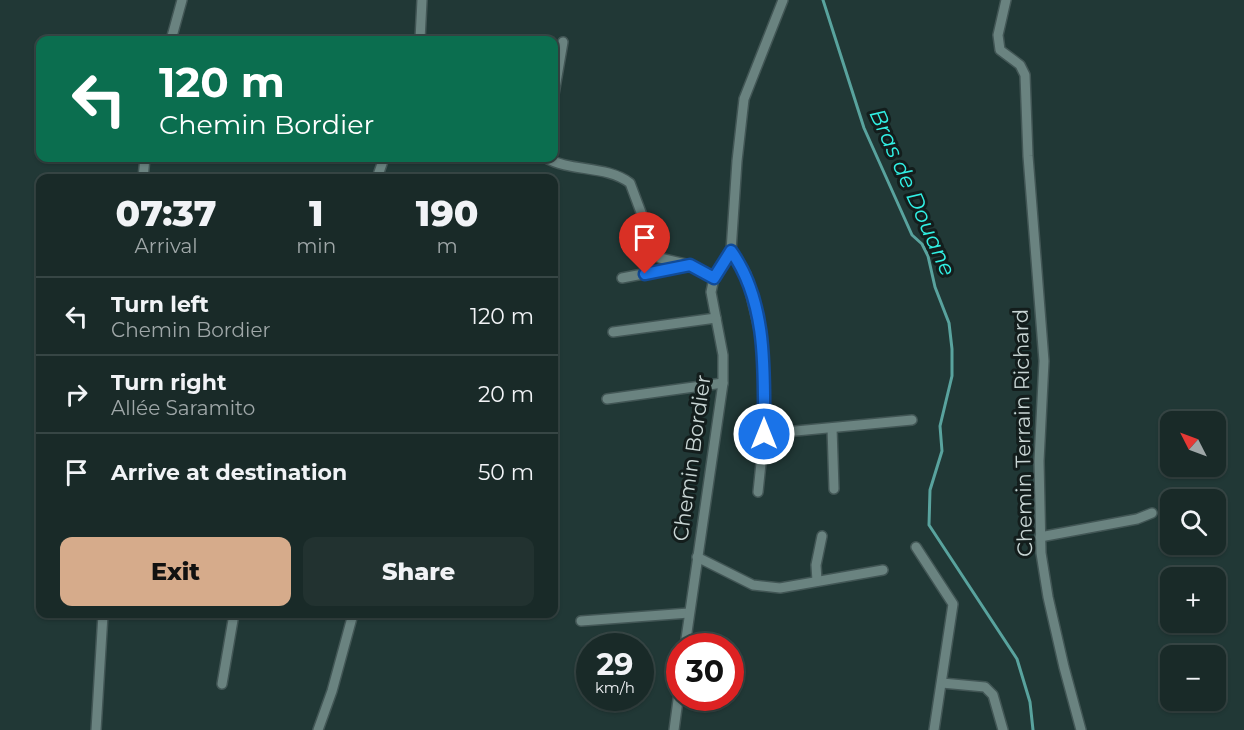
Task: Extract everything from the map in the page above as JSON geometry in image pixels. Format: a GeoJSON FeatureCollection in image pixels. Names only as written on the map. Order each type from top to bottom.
{"type":"FeatureCollection","features":[{"type":"Feature","properties":{"kind":"street"},"geometry":{"type":"LineString","coordinates":[[172,36],[182,0]]}},
{"type":"Feature","properties":{"kind":"street"},"geometry":{"type":"LineString","coordinates":[[420,36],[422,0]]}},
{"type":"Feature","properties":{"kind":"street"},"geometry":{"type":"LineString","coordinates":[[556,162],[616,175],[630,183],[657,255],[660,258],[690,265],[714,278],[731,251],[744,99],[783,0]]}},
{"type":"Feature","properties":{"kind":"street","name":"Chemin Terrain Richard"},"geometry":{"type":"LineString","coordinates":[[1006,0],[998,35],[1000,50],[1020,65],[1024,75],[1044,361],[1038,461],[1040,537],[1048,597],[1081,730]]}},
{"type":"Feature","properties":{"kind":"street"},"geometry":{"type":"LineString","coordinates":[[558,71],[563,42]]}},
{"type":"Feature","properties":{"kind":"street"},"geometry":{"type":"LineString","coordinates":[[731,251],[746,274],[763,345],[764,434],[758,492]]}},
{"type":"Feature","properties":{"kind":"street"},"geometry":{"type":"LineString","coordinates":[[622,278],[690,265]]}},
{"type":"Feature","properties":{"kind":"street","name":"Chemin Bordier"},"geometry":{"type":"LineString","coordinates":[[687,633],[723,383],[723,355],[711,292],[714,278]]}},
{"type":"Feature","properties":{"kind":"street"},"geometry":{"type":"LineString","coordinates":[[613,332],[716,318]]}},
{"type":"Feature","properties":{"kind":"street"},"geometry":{"type":"LineString","coordinates":[[607,399],[723,383]]}},
{"type":"Feature","properties":{"kind":"street"},"geometry":{"type":"LineString","coordinates":[[764,434],[912,420]]}},
{"type":"Feature","properties":{"kind":"street"},"geometry":{"type":"LineString","coordinates":[[832,428],[834,489]]}},
{"type":"Feature","properties":{"kind":"street"},"geometry":{"type":"LineString","coordinates":[[1040,537],[1137,519],[1152,513]]}},
{"type":"Feature","properties":{"kind":"street"},"geometry":{"type":"LineString","coordinates":[[817,581],[816,565],[822,536]]}},
{"type":"Feature","properties":{"kind":"street"},"geometry":{"type":"LineString","coordinates":[[916,548],[953,604],[934,730]]}},
{"type":"Feature","properties":{"kind":"street"},"geometry":{"type":"LineString","coordinates":[[696,557],[758,586],[780,588],[883,570]]}},
{"type":"Feature","properties":{"kind":"street"},"geometry":{"type":"LineString","coordinates":[[581,621],[689,613]]}},
{"type":"Feature","properties":{"kind":"street"},"geometry":{"type":"LineString","coordinates":[[96,730],[103,618]]}},
{"type":"Feature","properties":{"kind":"street"},"geometry":{"type":"LineString","coordinates":[[222,684],[233,618]]}},
{"type":"Feature","properties":{"kind":"street"},"geometry":{"type":"LineString","coordinates":[[318,730],[332,691],[352,618]]}},
{"type":"Feature","properties":{"kind":"street"},"geometry":{"type":"LineString","coordinates":[[942,683],[985,687],[993,694],[1003,730]]}},
{"type":"Feature","properties":{"kind":"street"},"geometry":{"type":"LineString","coordinates":[[674,730],[677,711]]}},
{"type":"Feature","properties":{"kind":"waterway","name":"Bras de Douane"},"geometry":{"type":"LineString","coordinates":[[823,0],[864,128],[912,235],[922,244],[928,256],[935,287],[949,323],[952,376],[940,426],[942,451],[930,490],[929,525],[1017,659],[1030,702],[1033,730]]}},
{"type":"Feature","properties":{"kind":"route"},"geometry":{"type":"LineString","coordinates":[[645,274],[690,265],[714,278],[731,251],[746,274],[763,345],[764,434]]}}]}
